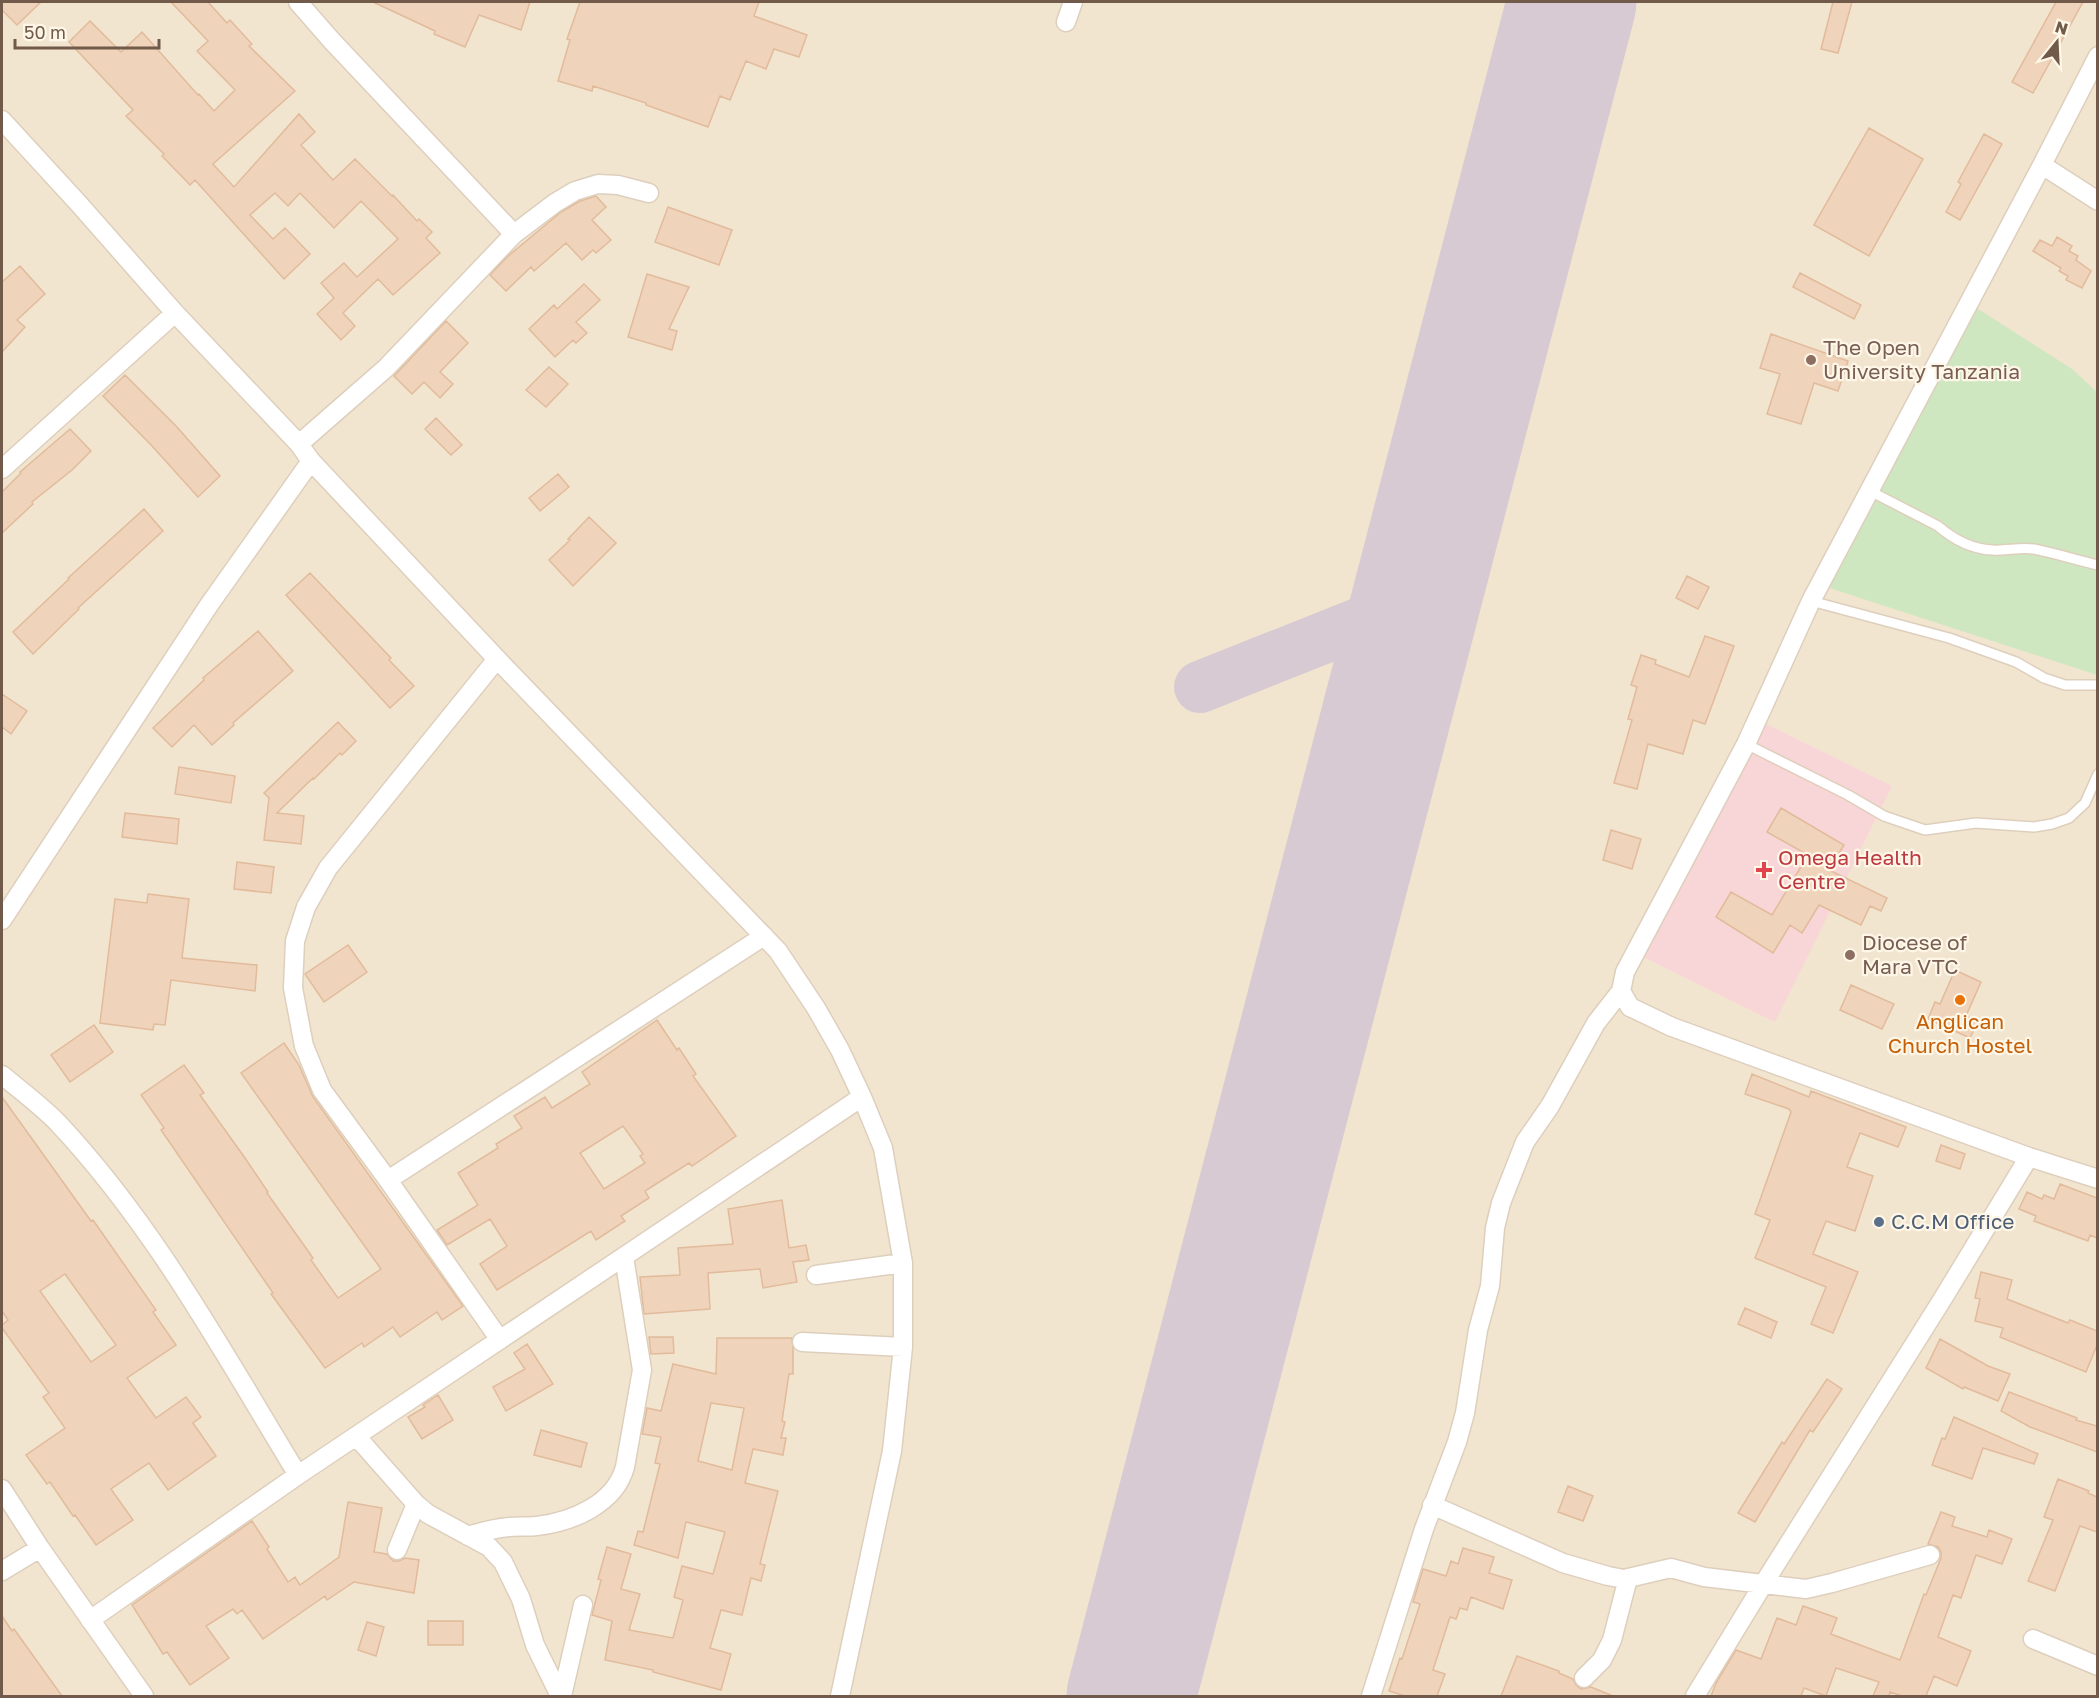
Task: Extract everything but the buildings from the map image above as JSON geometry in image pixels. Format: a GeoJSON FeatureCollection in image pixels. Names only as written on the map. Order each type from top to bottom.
{"type":"FeatureCollection","features":[{"type":"Feature","properties":{"kind":"street"},"geometry":{"type":"LineString","coordinates":[[298,2],[514,234]]}},
{"type":"Feature","properties":{"kind":"street"},"geometry":{"type":"LineString","coordinates":[[1066,22],[1073,2]]}},
{"type":"Feature","properties":{"kind":"street"},"geometry":{"type":"LineString","coordinates":[[1371,1696],[1432,1505],[1457,1442],[1465,1413],[1478,1330],[1490,1286],[1495,1227],[1525,1142],[1550,1106],[1596,1023],[1621,992],[1625,972],[1746,744],[1811,601],[2042,165],[2097,56]]}},
{"type":"Feature","properties":{"kind":"street"},"geometry":{"type":"LineString","coordinates":[[2,120],[175,313],[299,444],[311,461],[497,659],[778,951],[816,1008],[840,1050],[882,1148],[903,1263],[903,1347],[892,1450],[840,1696]]}},
{"type":"Feature","properties":{"kind":"street"},"geometry":{"type":"LineString","coordinates":[[2042,165],[2097,201]]}},
{"type":"Feature","properties":{"kind":"street"},"geometry":{"type":"LineString","coordinates":[[299,444],[386,368],[514,234],[555,203],[575,191],[598,184],[618,185],[649,193]]}},
{"type":"Feature","properties":{"kind":"street"},"geometry":{"type":"LineString","coordinates":[[2,469],[175,313]]}},
{"type":"Feature","properties":{"kind":"street"},"geometry":{"type":"LineString","coordinates":[[2,920],[209,605],[311,461]]}},
{"type":"Feature","properties":{"kind":"street"},"geometry":{"type":"LineString","coordinates":[[497,659],[328,868],[306,907],[295,941],[293,988],[304,1046],[322,1090],[500,1340]]}},
{"type":"Feature","properties":{"kind":"street"},"geometry":{"type":"LineString","coordinates":[[388,1180],[764,936]]}},
{"type":"Feature","properties":{"kind":"street"},"geometry":{"type":"LineString","coordinates":[[1621,992],[1630,1007],[1672,1027],[2029,1157],[2097,1179]]}},
{"type":"Feature","properties":{"kind":"street"},"geometry":{"type":"LineString","coordinates":[[2,1075],[56,1121],[115,1189],[174,1275],[298,1474]]}},
{"type":"Feature","properties":{"kind":"street"},"geometry":{"type":"LineString","coordinates":[[90,1620],[298,1474],[862,1097]]}},
{"type":"Feature","properties":{"kind":"street"},"geometry":{"type":"LineString","coordinates":[[1695,1696],[1936,1311],[2029,1157]]}},
{"type":"Feature","properties":{"kind":"street"},"geometry":{"type":"LineString","coordinates":[[468,1536],[491,1530],[552,1523],[570,1518],[604,1500],[620,1481],[625,1467],[642,1370],[624,1257]]}},
{"type":"Feature","properties":{"kind":"street"},"geometry":{"type":"LineString","coordinates":[[816,1275],[903,1263]]}},
{"type":"Feature","properties":{"kind":"street"},"geometry":{"type":"LineString","coordinates":[[801,1342],[903,1347]]}},
{"type":"Feature","properties":{"kind":"street"},"geometry":{"type":"LineString","coordinates":[[356,1436],[416,1504],[428,1514],[489,1547],[503,1562],[521,1599],[535,1645],[561,1696]]}},
{"type":"Feature","properties":{"kind":"street"},"geometry":{"type":"LineString","coordinates":[[2,1489],[40,1548],[144,1696]]}},
{"type":"Feature","properties":{"kind":"street"},"geometry":{"type":"LineString","coordinates":[[397,1550],[416,1504]]}},
{"type":"Feature","properties":{"kind":"street"},"geometry":{"type":"LineString","coordinates":[[1432,1505],[1563,1563],[1608,1576],[1628,1578],[1671,1568],[1704,1577],[1806,1588],[1832,1583],[1930,1555]]}},
{"type":"Feature","properties":{"kind":"street"},"geometry":{"type":"LineString","coordinates":[[2,1571],[40,1548]]}},
{"type":"Feature","properties":{"kind":"street"},"geometry":{"type":"LineString","coordinates":[[1584,1678],[1602,1660],[1612,1640],[1628,1578]]}},
{"type":"Feature","properties":{"kind":"street"},"geometry":{"type":"LineString","coordinates":[[561,1696],[584,1605]]}},
{"type":"Feature","properties":{"kind":"street"},"geometry":{"type":"LineString","coordinates":[[2033,1639],[2097,1666]]}},
{"type":"Feature","properties":{"kind":"lane"},"geometry":{"type":"LineString","coordinates":[[1868,490],[1938,526],[1947,534],[1976,547],[1993,550],[2034,549],[2097,565]]}},
{"type":"Feature","properties":{"kind":"lane"},"geometry":{"type":"LineString","coordinates":[[1811,601],[1949,638],[2016,662],[2044,678],[2065,685],[2097,685]]}},
{"type":"Feature","properties":{"kind":"lane"},"geometry":{"type":"LineString","coordinates":[[1746,744],[1848,795],[1884,816],[1925,830],[1976,823],[2034,827],[2052,824],[2069,818],[2085,803],[2097,774]]}},
{"type":"Feature","properties":{"kind":"shaded area"},"geometry":{"type":"Polygon","coordinates":[[[2,2],[2097,2],[2097,1696],[2,1696],[2,2]]]}},
{"type":"Feature","properties":{"kind":"shaded area","name":"Omega Health Centre"},"geometry":{"type":"Polygon","coordinates":[[[1752,717],[1892,786],[1775,1022],[1635,953],[1752,717]]]}},
{"type":"Feature","properties":{"kind":"green space"},"geometry":{"type":"Polygon","coordinates":[[[1961,298],[2072,369],[2097,392],[2097,675],[1814,583],[1961,298]]]}},
{"type":"Feature","properties":{"kind":"taxiway"},"geometry":{"type":"LineString","coordinates":[[1200,687],[1416,601]]}},
{"type":"Feature","properties":{"kind":"runway"},"geometry":{"type":"LineString","coordinates":[[1131,1696],[1572,2]]}},
{"type":"Feature","properties":{"kind":"place","name":"The Open University Tanzania"},"geometry":{"type":"Point","coordinates":[1811,360]}},
{"type":"Feature","properties":{"kind":"place","name":"Omega Health Centre"},"geometry":{"type":"Point","coordinates":[1764,870]}},
{"type":"Feature","properties":{"kind":"place","name":"Diocese of Mara VTC"},"geometry":{"type":"Point","coordinates":[1850,955]}},
{"type":"Feature","properties":{"kind":"place","name":"Anglican Church Hostel"},"geometry":{"type":"Point","coordinates":[1960,1000]}},
{"type":"Feature","properties":{"kind":"place","name":"C.C.M Office"},"geometry":{"type":"Point","coordinates":[1879,1222]}}]}
